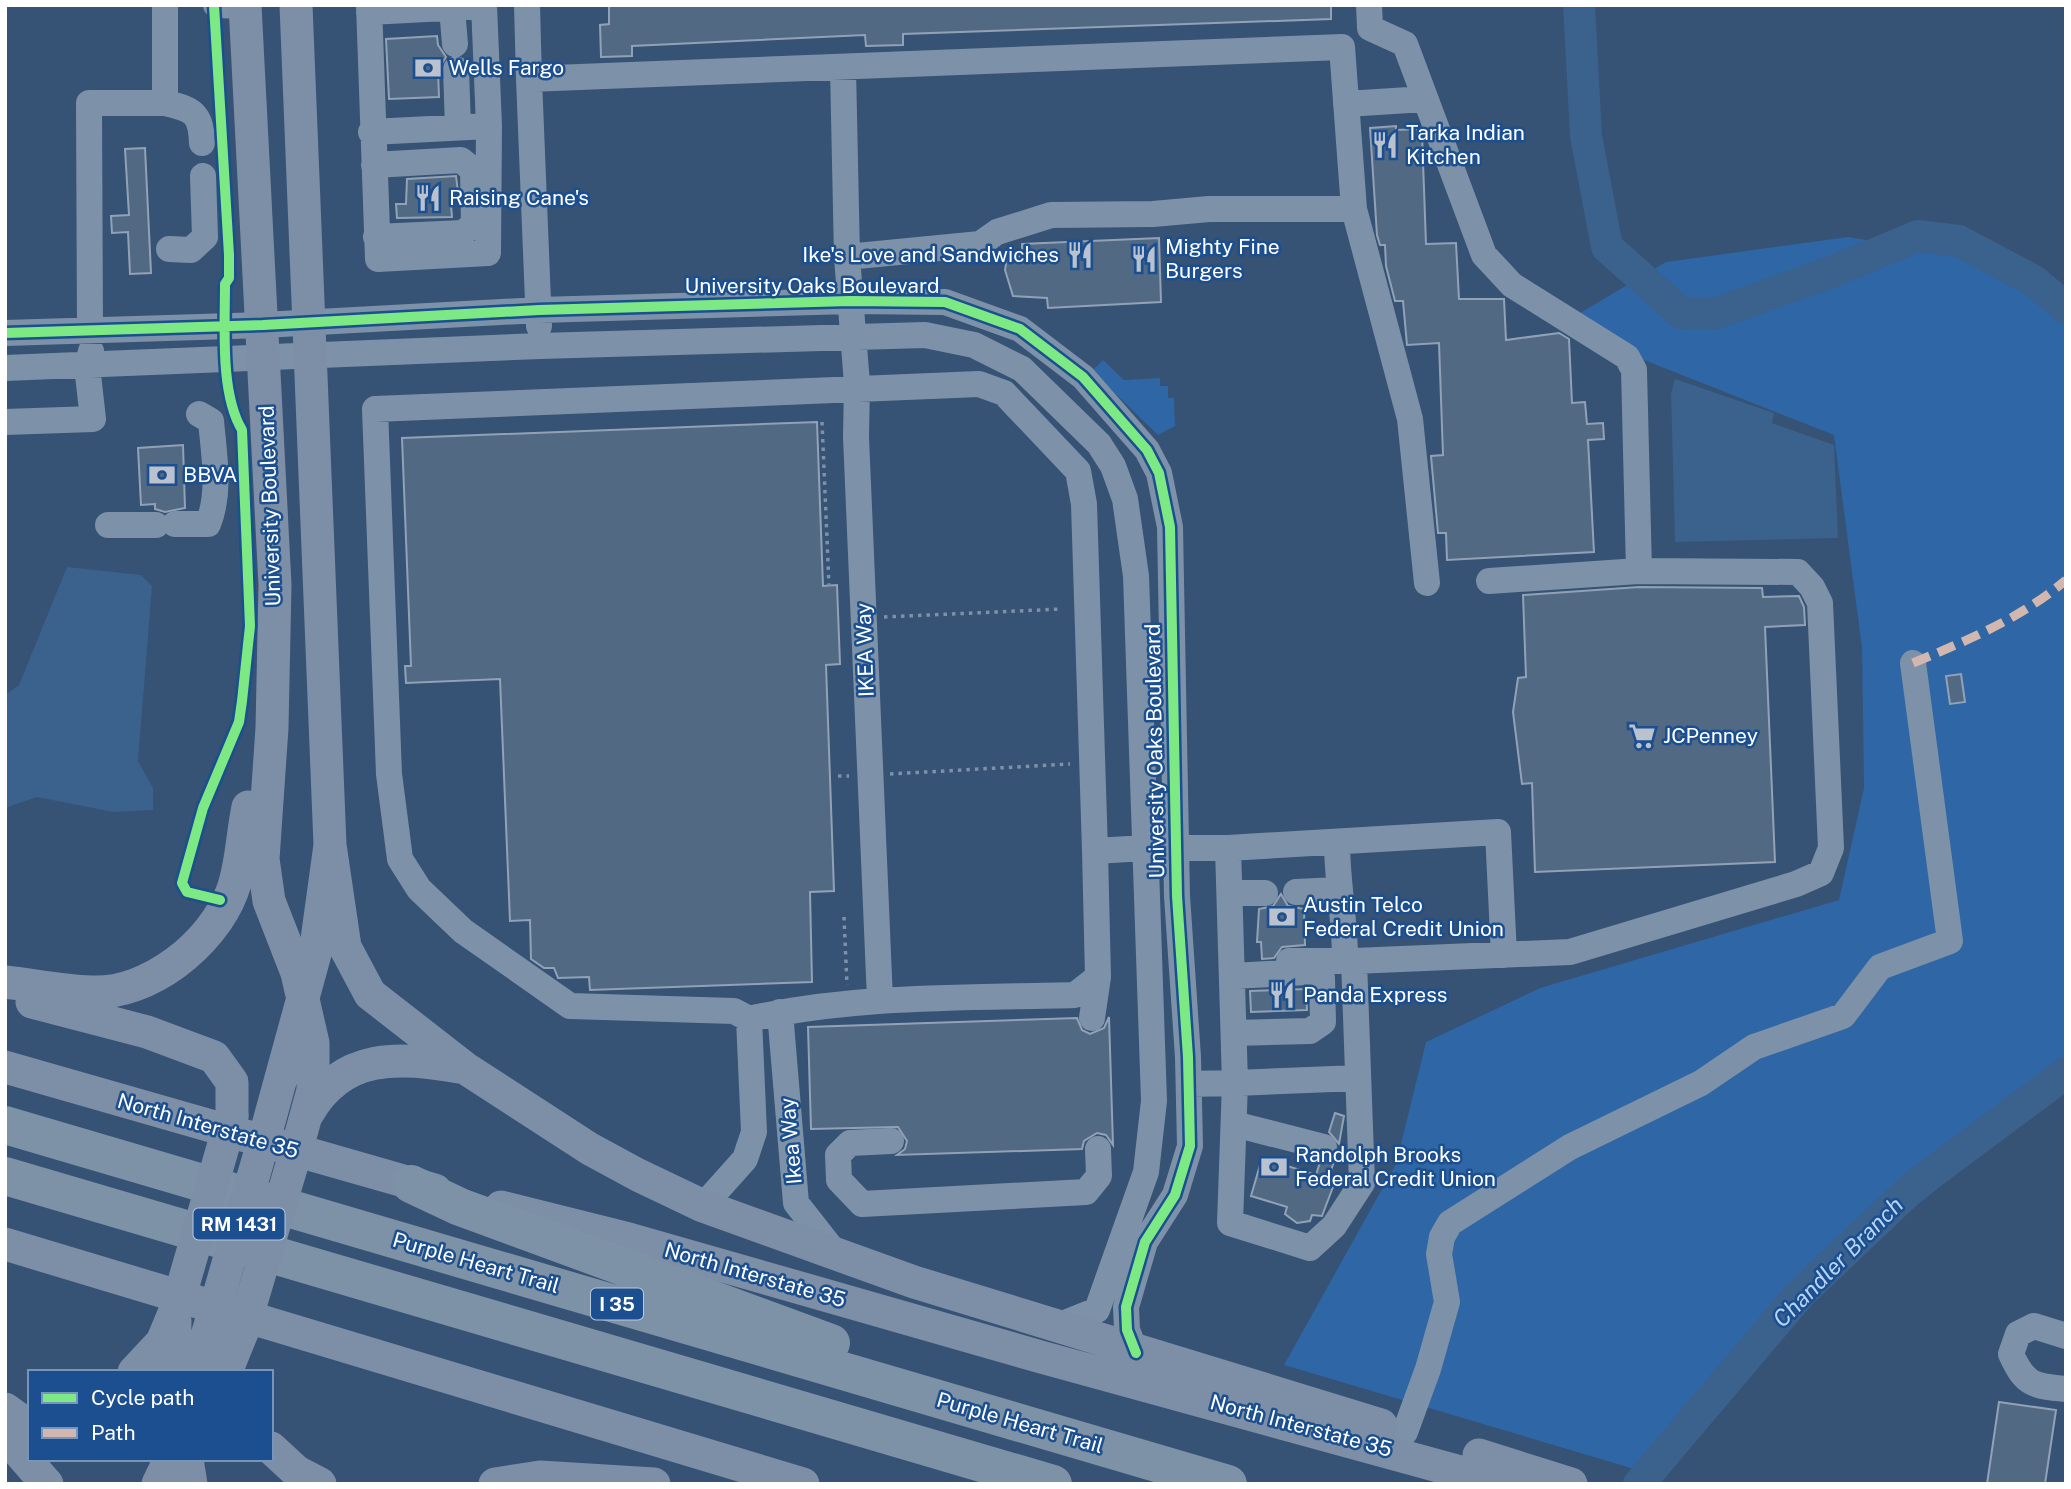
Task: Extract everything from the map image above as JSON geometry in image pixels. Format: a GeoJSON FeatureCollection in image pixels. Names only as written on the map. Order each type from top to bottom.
{"type":"FeatureCollection","features":[{"type":"Feature","properties":{"kind":"highway","name":"Purple Heart Trail"},"geometry":{"type":"LineString","coordinates":[[5,1125],[1228,1484]]}},
{"type":"Feature","properties":{"kind":"highway","name":"I 35"},"geometry":{"type":"LineString","coordinates":[[5,1176],[1053,1484]]}},
{"type":"Feature","properties":{"kind":"highway"},"geometry":{"type":"LineString","coordinates":[[411,1184],[460,1207],[905,1370],[1180,1450],[1242,1484]]}},
{"type":"Feature","properties":{"kind":"main road","name":"University Boulevard"},"geometry":{"type":"LineString","coordinates":[[198,1370],[305,999],[323,910],[330,845],[313,357],[296,5]]}},
{"type":"Feature","properties":{"kind":"main road","name":"University Boulevard"},"geometry":{"type":"LineString","coordinates":[[243,1329],[304,1127],[315,1069],[305,999],[271,910],[263,859],[272,728],[275,585],[245,6]]}},
{"type":"Feature","properties":{"kind":"main road"},"geometry":{"type":"LineString","coordinates":[[5,982],[92,993],[120,989],[175,962],[201,942],[233,890],[251,792],[272,728]]}},
{"type":"Feature","properties":{"kind":"main road"},"geometry":{"type":"LineString","coordinates":[[330,845],[345,947],[362,983],[384,1007],[465,1068],[590,1149],[703,1206],[837,1255],[1136,1353],[1571,1484]]}},
{"type":"Feature","properties":{"kind":"main road"},"geometry":{"type":"LineString","coordinates":[[5,995],[147,1032],[214,1057],[232,1082],[232,1116],[176,1309],[156,1351],[136,1370]]}},
{"type":"Feature","properties":{"kind":"main road"},"geometry":{"type":"LineString","coordinates":[[304,1127],[328,1086],[377,1062],[398,1059],[465,1068]]}},
{"type":"Feature","properties":{"kind":"main road","name":"North Interstate 35"},"geometry":{"type":"LineString","coordinates":[[5,1067],[411,1184],[629,1239],[1041,1357],[1434,1462],[1504,1484]]}},
{"type":"Feature","properties":{"kind":"main road"},"geometry":{"type":"LineString","coordinates":[[5,1244],[803,1484]]}},
{"type":"Feature","properties":{"kind":"main road"},"geometry":{"type":"LineString","coordinates":[[176,1309],[198,1370]]}},
{"type":"Feature","properties":{"kind":"main road"},"geometry":{"type":"LineString","coordinates":[[242,1370],[243,1329]]}},
{"type":"Feature","properties":{"kind":"main road","name":"RM 1431"},"geometry":{"type":"LineString","coordinates":[[198,1370],[243,1329]]}},
{"type":"Feature","properties":{"kind":"main road"},"geometry":{"type":"LineString","coordinates":[[5,1397],[28,1400]]}},
{"type":"Feature","properties":{"kind":"main road"},"geometry":{"type":"LineString","coordinates":[[5,1409],[28,1426]]}},
{"type":"Feature","properties":{"kind":"main road"},"geometry":{"type":"LineString","coordinates":[[5,1436],[47,1484]]}},
{"type":"Feature","properties":{"kind":"main road"},"geometry":{"type":"LineString","coordinates":[[273,1450],[297,1472],[320,1484]]}},
{"type":"Feature","properties":{"kind":"main road"},"geometry":{"type":"LineString","coordinates":[[158,1484],[169,1461]]}},
{"type":"Feature","properties":{"kind":"main road"},"geometry":{"type":"LineString","coordinates":[[187,1461],[191,1484]]}},
{"type":"Feature","properties":{"kind":"main road"},"geometry":{"type":"LineString","coordinates":[[495,1484],[540,1477],[654,1484]]}},
{"type":"Feature","properties":{"kind":"street"},"geometry":{"type":"LineString","coordinates":[[165,5],[165,103]]}},
{"type":"Feature","properties":{"kind":"street"},"geometry":{"type":"LineString","coordinates":[[216,5],[245,6]]}},
{"type":"Feature","properties":{"kind":"street"},"geometry":{"type":"LineString","coordinates":[[527,5],[540,346]]}},
{"type":"Feature","properties":{"kind":"street"},"geometry":{"type":"LineString","coordinates":[[484,6],[489,126],[488,253],[378,259],[371,132],[369,9],[453,8],[484,6]]}},
{"type":"Feature","properties":{"kind":"street"},"geometry":{"type":"LineString","coordinates":[[453,8],[458,127]]}},
{"type":"Feature","properties":{"kind":"street"},"geometry":{"type":"LineString","coordinates":[[1427,583],[1410,419],[1354,209],[1342,47],[1369,16],[1405,44],[1484,255],[1512,285],[1627,357],[1634,370],[1639,572]]}},
{"type":"Feature","properties":{"kind":"street"},"geometry":{"type":"LineString","coordinates":[[530,79],[1342,47]]}},
{"type":"Feature","properties":{"kind":"street","name":"IKEA Way"},"geometry":{"type":"LineString","coordinates":[[843,68],[847,257],[857,387],[856,437],[880,1000]]}},
{"type":"Feature","properties":{"kind":"street"},"geometry":{"type":"LineString","coordinates":[[1346,104],[1424,99]]}},
{"type":"Feature","properties":{"kind":"street"},"geometry":{"type":"LineString","coordinates":[[90,330],[89,103],[165,103],[189,109],[201,125],[202,143]]}},
{"type":"Feature","properties":{"kind":"street"},"geometry":{"type":"LineString","coordinates":[[371,132],[489,126]]}},
{"type":"Feature","properties":{"kind":"street"},"geometry":{"type":"LineString","coordinates":[[374,165],[461,160],[473,170],[474,224],[463,233],[376,237]]}},
{"type":"Feature","properties":{"kind":"street"},"geometry":{"type":"LineString","coordinates":[[169,249],[191,250],[205,237],[203,176]]}},
{"type":"Feature","properties":{"kind":"street"},"geometry":{"type":"LineString","coordinates":[[488,178],[534,177]]}},
{"type":"Feature","properties":{"kind":"street"},"geometry":{"type":"LineString","coordinates":[[847,257],[980,244],[997,232],[1051,215],[1153,214],[1209,209],[1354,209]]}},
{"type":"Feature","properties":{"kind":"street","name":"University Oaks Boulevard"},"geometry":{"type":"LineString","coordinates":[[5,333],[263,325],[311,320],[539,310],[850,301],[945,302],[1020,329],[1083,377],[1147,450],[1159,473],[1170,527],[1176,848],[1190,1146],[1175,1195],[1145,1242],[1126,1307],[1126,1330],[1136,1353]]}},
{"type":"Feature","properties":{"kind":"street"},"geometry":{"type":"LineString","coordinates":[[5,422],[93,419],[87,366],[89,353],[94,349],[131,343],[140,329]]}},
{"type":"Feature","properties":{"kind":"street","name":"University Oaks Boulevard"},"geometry":{"type":"LineString","coordinates":[[5,368],[852,336],[948,337],[974,345],[1022,369],[1099,444],[1113,466],[1125,499],[1136,576],[1154,1101],[1146,1172],[1097,1310],[1055,1327]]}},
{"type":"Feature","properties":{"kind":"street"},"geometry":{"type":"LineString","coordinates":[[1092,1017],[1098,976],[1084,503],[1078,471],[1004,393],[979,384],[857,387],[375,409],[389,774],[400,859],[419,889],[463,931],[570,1006],[734,1012],[749,1019],[780,1012],[880,1000],[1075,995],[1098,976]]}},
{"type":"Feature","properties":{"kind":"street"},"geometry":{"type":"LineString","coordinates":[[108,525],[208,524],[213,510],[216,477],[211,421],[199,414]]}},
{"type":"Feature","properties":{"kind":"street"},"geometry":{"type":"LineString","coordinates":[[1232,970],[1349,960],[1570,953],[1796,884],[1821,873],[1831,848],[1820,603],[1812,587],[1798,572],[1639,572],[1489,581]]}},
{"type":"Feature","properties":{"kind":"street"},"geometry":{"type":"LineString","coordinates":[[1405,1432],[1428,1369],[1447,1301],[1439,1254],[1442,1237],[1450,1223],[1570,1147],[1700,1083],[1754,1047],[1843,1016],[1880,967],[1950,941],[1913,663]]}},
{"type":"Feature","properties":{"kind":"street"},"geometry":{"type":"LineString","coordinates":[[1095,852],[1145,848],[1228,848],[1498,832],[1504,955]]}},
{"type":"Feature","properties":{"kind":"street"},"geometry":{"type":"LineString","coordinates":[[1338,842],[1339,890],[1345,913],[1358,1078],[1341,1149]]}},
{"type":"Feature","properties":{"kind":"street"},"geometry":{"type":"LineString","coordinates":[[1228,848],[1235,1083],[1230,1223],[1310,1248],[1334,1227],[1362,1183],[1341,1149],[1234,1124]]}},
{"type":"Feature","properties":{"kind":"street"},"geometry":{"type":"LineString","coordinates":[[1296,892],[1339,890]]}},
{"type":"Feature","properties":{"kind":"street"},"geometry":{"type":"LineString","coordinates":[[1230,893],[1265,893]]}},
{"type":"Feature","properties":{"kind":"street"},"geometry":{"type":"LineString","coordinates":[[1232,970],[1307,972],[1322,978],[1323,1022],[1310,1031],[1234,1033]]}},
{"type":"Feature","properties":{"kind":"street","name":"Ikea Way"},"geometry":{"type":"LineString","coordinates":[[780,1012],[796,1203],[837,1255]]}},
{"type":"Feature","properties":{"kind":"street"},"geometry":{"type":"LineString","coordinates":[[703,1206],[745,1158],[754,1132],[749,1019]]}},
{"type":"Feature","properties":{"kind":"street"},"geometry":{"type":"LineString","coordinates":[[1189,1084],[1358,1078]]}},
{"type":"Feature","properties":{"kind":"street"},"geometry":{"type":"LineString","coordinates":[[891,1141],[850,1143],[838,1155],[839,1180],[862,1204],[1086,1192],[1099,1176],[1098,1149]]}},
{"type":"Feature","properties":{"kind":"street"},"geometry":{"type":"LineString","coordinates":[[2066,1336],[2034,1325],[2018,1334],[2011,1354],[2021,1376],[2041,1387],[2066,1389]]}},
{"type":"Feature","properties":{"kind":"path"},"geometry":{"type":"LineString","coordinates":[[822,422],[829,586]]}},
{"type":"Feature","properties":{"kind":"path"},"geometry":{"type":"LineString","coordinates":[[875,618],[1062,608]]}},
{"type":"Feature","properties":{"kind":"path"},"geometry":{"type":"LineString","coordinates":[[881,774],[1070,764]]}},
{"type":"Feature","properties":{"kind":"path"},"geometry":{"type":"LineString","coordinates":[[844,917],[848,1004]]}},
{"type":"Feature","properties":{"kind":"shaded area"},"geometry":{"type":"Polygon","coordinates":[[[1848,237],[2042,270],[2066,294],[2066,1086],[1832,1273],[1651,1474],[1284,1365],[1396,1164],[1426,1042],[1540,988],[1839,900],[1864,788],[1862,648],[1834,435],[1558,326],[1666,262],[1848,237]]]}},
{"type":"Feature","properties":{"kind":"shaded area"},"geometry":{"type":"Polygon","coordinates":[[[1103,360],[1124,380],[1160,378],[1160,386],[1168,386],[1168,398],[1174,398],[1175,426],[1158,435],[1092,371],[1103,360]]]}},
{"type":"Feature","properties":{"kind":"shaded area"},"geometry":{"type":"Polygon","coordinates":[[[1675,379],[1774,413],[1772,423],[1834,445],[1838,538],[1675,542],[1671,393],[1675,379]]]}},
{"type":"Feature","properties":{"kind":"shaded area"},"geometry":{"type":"Polygon","coordinates":[[[67,567],[141,575],[152,586],[138,761],[153,788],[153,810],[113,812],[37,797],[5,808],[5,695],[19,685],[67,567]]]}},
{"type":"Feature","properties":{"kind":"building"},"geometry":{"type":"Polygon","coordinates":[[[609,5],[1331,5],[1331,19],[903,34],[903,45],[866,46],[865,35],[632,46],[632,56],[601,57],[600,25],[609,24],[609,5]]]}},
{"type":"Feature","properties":{"kind":"building","name":"Wells Fargo"},"geometry":{"type":"Polygon","coordinates":[[[437,36],[438,45],[446,57],[438,70],[439,97],[389,99],[386,39],[437,36]]]}},
{"type":"Feature","properties":{"kind":"building"},"geometry":{"type":"Polygon","coordinates":[[[1396,126],[1396,130],[1420,129],[1422,134],[1426,244],[1456,243],[1459,299],[1504,299],[1506,340],[1559,333],[1569,339],[1572,403],[1585,402],[1587,424],[1603,423],[1604,439],[1588,440],[1594,552],[1447,560],[1446,533],[1438,533],[1431,456],[1443,455],[1439,343],[1407,345],[1403,301],[1395,301],[1386,266],[1385,245],[1380,245],[1377,235],[1370,128],[1396,126]]]}},
{"type":"Feature","properties":{"kind":"building"},"geometry":{"type":"Polygon","coordinates":[[[145,148],[151,273],[130,274],[128,232],[112,233],[111,216],[129,215],[125,149],[145,148]]]}},
{"type":"Feature","properties":{"kind":"building","name":"Raising Cane's"},"geometry":{"type":"Polygon","coordinates":[[[456,176],[458,192],[450,192],[452,217],[397,218],[396,204],[406,204],[407,179],[456,176]]]}},
{"type":"Feature","properties":{"kind":"building"},"geometry":{"type":"Polygon","coordinates":[[[1159,238],[1161,302],[1048,308],[1047,298],[1013,296],[1005,270],[1007,258],[1022,256],[1022,244],[1159,238]]]}},
{"type":"Feature","properties":{"kind":"building"},"geometry":{"type":"Polygon","coordinates":[[[817,422],[823,586],[837,585],[840,664],[826,665],[834,891],[810,892],[812,982],[590,990],[589,977],[558,978],[554,968],[544,968],[531,959],[530,920],[510,921],[500,679],[406,683],[405,666],[411,666],[402,438],[817,422]]]}},
{"type":"Feature","properties":{"kind":"building","name":"BBVA"},"geometry":{"type":"Polygon","coordinates":[[[183,445],[185,508],[165,512],[155,509],[155,504],[141,505],[138,448],[183,445]]]}},
{"type":"Feature","properties":{"kind":"building","name":"JCPenney"},"geometry":{"type":"Polygon","coordinates":[[[1639,587],[1762,588],[1763,597],[1799,596],[1804,607],[1805,625],[1765,627],[1775,862],[1535,872],[1532,783],[1522,784],[1513,712],[1518,678],[1526,677],[1523,595],[1639,587]]]}},
{"type":"Feature","properties":{"kind":"building"},"geometry":{"type":"Polygon","coordinates":[[[1961,674],[1965,702],[1950,704],[1946,676],[1961,674]]]}},
{"type":"Feature","properties":{"kind":"building","name":"Austin Telco Federal Credit Union"},"geometry":{"type":"Polygon","coordinates":[[[1281,894],[1288,906],[1304,909],[1305,945],[1282,947],[1274,958],[1262,959],[1261,942],[1257,942],[1259,909],[1273,906],[1281,894]]]}},
{"type":"Feature","properties":{"kind":"building"},"geometry":{"type":"Polygon","coordinates":[[[1306,989],[1307,1010],[1251,1012],[1250,991],[1306,989]]]}},
{"type":"Feature","properties":{"kind":"building"},"geometry":{"type":"Polygon","coordinates":[[[1109,1017],[1113,1145],[1106,1135],[1097,1133],[1084,1141],[1082,1149],[897,1155],[905,1149],[907,1141],[898,1127],[811,1129],[808,1027],[1077,1018],[1082,1030],[1090,1034],[1104,1028],[1109,1017]]]}},
{"type":"Feature","properties":{"kind":"building"},"geometry":{"type":"Polygon","coordinates":[[[1335,1113],[1344,1116],[1339,1144],[1329,1132],[1335,1113]]]}},
{"type":"Feature","properties":{"kind":"building","name":"Randolph Brooks Federal Credit Union"},"geometry":{"type":"Polygon","coordinates":[[[1262,1158],[1316,1175],[1320,1162],[1335,1158],[1329,1177],[1336,1179],[1322,1216],[1312,1215],[1310,1221],[1297,1223],[1285,1214],[1287,1207],[1251,1196],[1262,1158]]]}},
{"type":"Feature","properties":{"kind":"building"},"geometry":{"type":"Polygon","coordinates":[[[1999,1402],[2056,1410],[2045,1484],[1987,1484],[1999,1402]]]}},
{"type":"Feature","properties":{"kind":"waterway"},"geometry":{"type":"LineString","coordinates":[[1579,5],[1586,136],[1607,247],[1681,313],[1717,313],[1834,271],[1918,236],[1959,241],[2034,281],[2066,308]]}},
{"type":"Feature","properties":{"kind":"waterway","name":"Chandler Branch"},"geometry":{"type":"LineString","coordinates":[[1639,1484],[1800,1294],[1913,1187],[2066,1073]]}},
{"type":"Feature","properties":{"kind":"marked path"},"geometry":{"type":"LineString","coordinates":[[1913,663],[2012,617],[2066,580]]}},
{"type":"Feature","properties":{"kind":"cycle path"},"geometry":{"type":"LineString","coordinates":[[214,5],[229,255],[229,278],[225,284],[225,360],[230,398],[242,430],[250,626],[239,722],[203,808],[182,883],[187,892],[220,900]]}},
{"type":"Feature","properties":{"kind":"cycle path"},"geometry":{"type":"LineString","coordinates":[[5,333],[263,325],[539,310],[850,301],[945,302],[1020,329],[1083,377],[1147,450],[1159,473],[1170,527],[1177,896],[1188,1057],[1190,1146],[1175,1195],[1145,1242],[1126,1307],[1127,1330],[1136,1353]]}},
{"type":"Feature","properties":{"kind":"place","name":"Wells Fargo"},"geometry":{"type":"Point","coordinates":[428,68]}},
{"type":"Feature","properties":{"kind":"place","name":"Tarka Indian Kitchen"},"geometry":{"type":"Point","coordinates":[1385,145]}},
{"type":"Feature","properties":{"kind":"place","name":"Raising Cane's"},"geometry":{"type":"Point","coordinates":[428,198]}},
{"type":"Feature","properties":{"kind":"place","name":"Ike's Love and Sandwiches"},"geometry":{"type":"Point","coordinates":[1080,255]}},
{"type":"Feature","properties":{"kind":"place","name":"Mighty Fine Burgers"},"geometry":{"type":"Point","coordinates":[1144,259]}},
{"type":"Feature","properties":{"kind":"place","name":"BBVA"},"geometry":{"type":"Point","coordinates":[162,475]}},
{"type":"Feature","properties":{"kind":"place","name":"JCPenney"},"geometry":{"type":"Point","coordinates":[1642,736]}},
{"type":"Feature","properties":{"kind":"place","name":"Austin Telco Federal Credit Union"},"geometry":{"type":"Point","coordinates":[1282,917]}},
{"type":"Feature","properties":{"kind":"place","name":"Panda Express"},"geometry":{"type":"Point","coordinates":[1282,995]}},
{"type":"Feature","properties":{"kind":"place","name":"Randolph Brooks Federal Credit Union"},"geometry":{"type":"Point","coordinates":[1274,1167]}}]}
